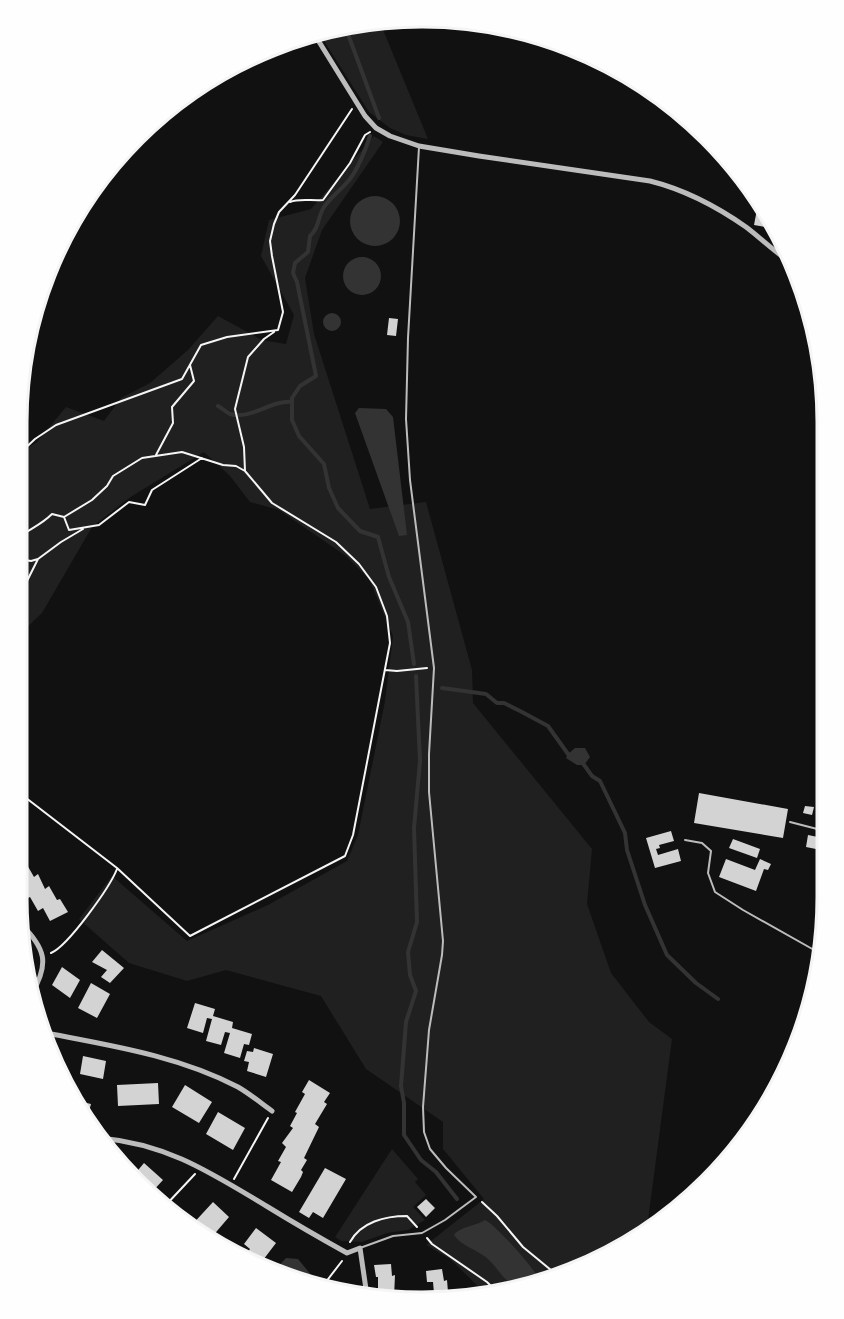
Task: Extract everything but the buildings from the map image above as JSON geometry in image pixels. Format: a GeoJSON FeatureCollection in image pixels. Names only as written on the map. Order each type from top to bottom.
{"type":"FeatureCollection","features":[{"type":"Feature","properties":{"kind":"street"},"geometry":{"type":"LineString","coordinates":[[318,41],[365,116],[376,128],[390,136],[419,146],[650,181],[678,188],[697,196],[746,227],[778,252]]}},
{"type":"Feature","properties":{"kind":"street"},"geometry":{"type":"LineString","coordinates":[[29,933],[38,944],[43,956],[42,975],[37,984]]}},
{"type":"Feature","properties":{"kind":"street"},"geometry":{"type":"LineString","coordinates":[[52,1034],[180,1063],[238,1088],[272,1111]]}},
{"type":"Feature","properties":{"kind":"street"},"geometry":{"type":"LineString","coordinates":[[111,1139],[129,1141],[166,1152],[201,1168],[347,1254],[360,1248],[366,1288]]}},
{"type":"Feature","properties":{"kind":"lane"},"geometry":{"type":"LineString","coordinates":[[360,1248],[393,1236],[423,1233],[476,1197],[430,1149],[424,1131],[423,1107],[429,1030],[442,955],[439,889],[429,792],[434,668],[410,480],[406,419],[408,338],[419,146]]}},
{"type":"Feature","properties":{"kind":"lane"},"geometry":{"type":"LineString","coordinates":[[790,822],[817,829]]}},
{"type":"Feature","properties":{"kind":"lane"},"geometry":{"type":"LineString","coordinates":[[685,840],[702,843],[711,851],[708,873],[715,891],[743,910],[814,950]]}},
{"type":"Feature","properties":{"kind":"path"},"geometry":{"type":"LineString","coordinates":[[244,471],[244,447],[235,409],[245,367],[251,352],[264,339],[278,330],[283,312],[270,241],[274,224],[279,212],[295,195],[357,102]]}},
{"type":"Feature","properties":{"kind":"path"},"geometry":{"type":"LineString","coordinates":[[287,203],[297,199],[323,200],[350,163],[365,135],[376,128]]}},
{"type":"Feature","properties":{"kind":"path"},"geometry":{"type":"LineString","coordinates":[[27,447],[56,425],[178,382],[184,377],[201,345],[227,337],[278,330]]}},
{"type":"Feature","properties":{"kind":"path"},"geometry":{"type":"LineString","coordinates":[[155,455],[172,423],[172,407],[194,381],[190,365]]}},
{"type":"Feature","properties":{"kind":"path"},"geometry":{"type":"LineString","coordinates":[[27,531],[39,527],[52,514],[64,517],[92,500],[107,486],[113,476],[142,458],[182,452],[223,465],[236,466],[244,471],[272,503],[336,542],[359,564],[376,587],[387,616],[390,643],[352,835],[345,856],[190,936],[117,868],[27,799]]}},
{"type":"Feature","properties":{"kind":"path"},"geometry":{"type":"LineString","coordinates":[[64,517],[69,530],[99,525],[129,502],[145,505],[152,490],[202,458]]}},
{"type":"Feature","properties":{"kind":"path"},"geometry":{"type":"LineString","coordinates":[[27,581],[38,559],[85,527]]}},
{"type":"Feature","properties":{"kind":"path"},"geometry":{"type":"LineString","coordinates":[[27,560],[38,559]]}},
{"type":"Feature","properties":{"kind":"path"},"geometry":{"type":"LineString","coordinates":[[385,670],[434,668]]}},
{"type":"Feature","properties":{"kind":"path"},"geometry":{"type":"LineString","coordinates":[[43,956],[58,950],[112,880],[117,868]]}},
{"type":"Feature","properties":{"kind":"path"},"geometry":{"type":"LineString","coordinates":[[231,1184],[266,1122]]}},
{"type":"Feature","properties":{"kind":"path"},"geometry":{"type":"LineString","coordinates":[[170,1201],[201,1168]]}},
{"type":"Feature","properties":{"kind":"path"},"geometry":{"type":"LineString","coordinates":[[476,1197],[498,1216],[523,1247],[551,1270]]}},
{"type":"Feature","properties":{"kind":"path"},"geometry":{"type":"LineString","coordinates":[[327,1280],[347,1254],[347,1246],[354,1234],[380,1219],[407,1216],[432,1244],[491,1286]]}},
{"type":"Feature","properties":{"kind":"shaded area"},"geometry":{"type":"Polygon","coordinates":[[[383,29],[428,139],[406,135],[390,128],[369,112],[323,39],[383,29]]]}},
{"type":"Feature","properties":{"kind":"shaded area"},"geometry":{"type":"Polygon","coordinates":[[[374,136],[383,142],[322,230],[305,278],[314,334],[370,509],[426,502],[472,670],[473,703],[592,849],[587,904],[611,973],[649,1022],[672,1039],[648,1220],[619,1239],[573,1262],[524,1279],[480,1288],[450,1259],[426,1245],[484,1199],[443,1149],[443,1122],[366,1069],[321,996],[226,970],[187,981],[129,963],[79,919],[112,876],[187,941],[268,905],[347,861],[358,835],[385,701],[393,636],[369,579],[346,556],[279,510],[250,502],[230,476],[204,452],[129,498],[92,527],[42,613],[27,627],[27,448],[36,443],[66,407],[104,421],[121,398],[150,383],[188,350],[218,316],[262,340],[286,344],[294,315],[261,256],[269,220],[311,209],[374,136]]]}},
{"type":"Feature","properties":{"kind":"shaded area"},"geometry":{"type":"Polygon","coordinates":[[[370,196],[380,196],[393,203],[400,216],[400,226],[393,239],[380,246],[370,246],[361,242],[354,235],[350,226],[350,216],[354,207],[361,200],[370,196]]]}},
{"type":"Feature","properties":{"kind":"shaded area"},"geometry":{"type":"Polygon","coordinates":[[[362,257],[376,262],[381,276],[376,290],[362,295],[348,290],[343,276],[348,262],[362,257]]]}},
{"type":"Feature","properties":{"kind":"shaded area"},"geometry":{"type":"Polygon","coordinates":[[[332,313],[338,316],[341,322],[338,328],[332,331],[326,328],[323,322],[326,316],[332,313]]]}},
{"type":"Feature","properties":{"kind":"shaded area"},"geometry":{"type":"Polygon","coordinates":[[[359,408],[386,409],[393,417],[407,535],[399,536],[355,413],[359,408]]]}},
{"type":"Feature","properties":{"kind":"shaded area"},"geometry":{"type":"Polygon","coordinates":[[[575,748],[585,748],[590,757],[584,765],[577,765],[566,758],[575,748]]]}},
{"type":"Feature","properties":{"kind":"shaded area"},"geometry":{"type":"Polygon","coordinates":[[[392,1149],[418,1179],[415,1182],[426,1195],[413,1207],[425,1220],[408,1230],[387,1233],[362,1242],[341,1241],[335,1237],[392,1149]]]}},
{"type":"Feature","properties":{"kind":"shaded area"},"geometry":{"type":"Polygon","coordinates":[[[485,1220],[498,1230],[536,1275],[510,1282],[488,1259],[454,1235],[460,1230],[485,1220]]]}},
{"type":"Feature","properties":{"kind":"shaded area"},"geometry":{"type":"Polygon","coordinates":[[[286,1258],[298,1259],[312,1276],[295,1271],[279,1265],[286,1258]]]}},
{"type":"Feature","properties":{"kind":"waterway"},"geometry":{"type":"LineString","coordinates":[[348,34],[379,118]]}},
{"type":"Feature","properties":{"kind":"waterway"},"geometry":{"type":"LineString","coordinates":[[370,136],[353,174],[322,211],[310,236],[308,252],[295,263],[293,273],[297,282],[316,376],[300,386],[292,398],[292,420],[299,436],[324,464],[329,488],[338,508],[360,531],[378,537],[389,577],[408,622],[414,664]]}},
{"type":"Feature","properties":{"kind":"waterway"},"geometry":{"type":"LineString","coordinates":[[218,406],[230,414],[238,415],[284,402],[292,402]]}},
{"type":"Feature","properties":{"kind":"waterway"},"geometry":{"type":"LineString","coordinates":[[416,676],[420,761],[414,828],[417,922],[408,952],[410,975],[416,991],[406,1022],[401,1086],[404,1103],[404,1135],[421,1160],[436,1172],[457,1199]]}},
{"type":"Feature","properties":{"kind":"waterway"},"geometry":{"type":"LineString","coordinates":[[442,688],[486,694],[497,703],[504,703],[522,712],[548,726],[571,755]]}},
{"type":"Feature","properties":{"kind":"waterway"},"geometry":{"type":"LineString","coordinates":[[582,762],[592,776],[600,781],[625,833],[627,850],[645,905],[667,955],[696,983],[718,999]]}}]}
